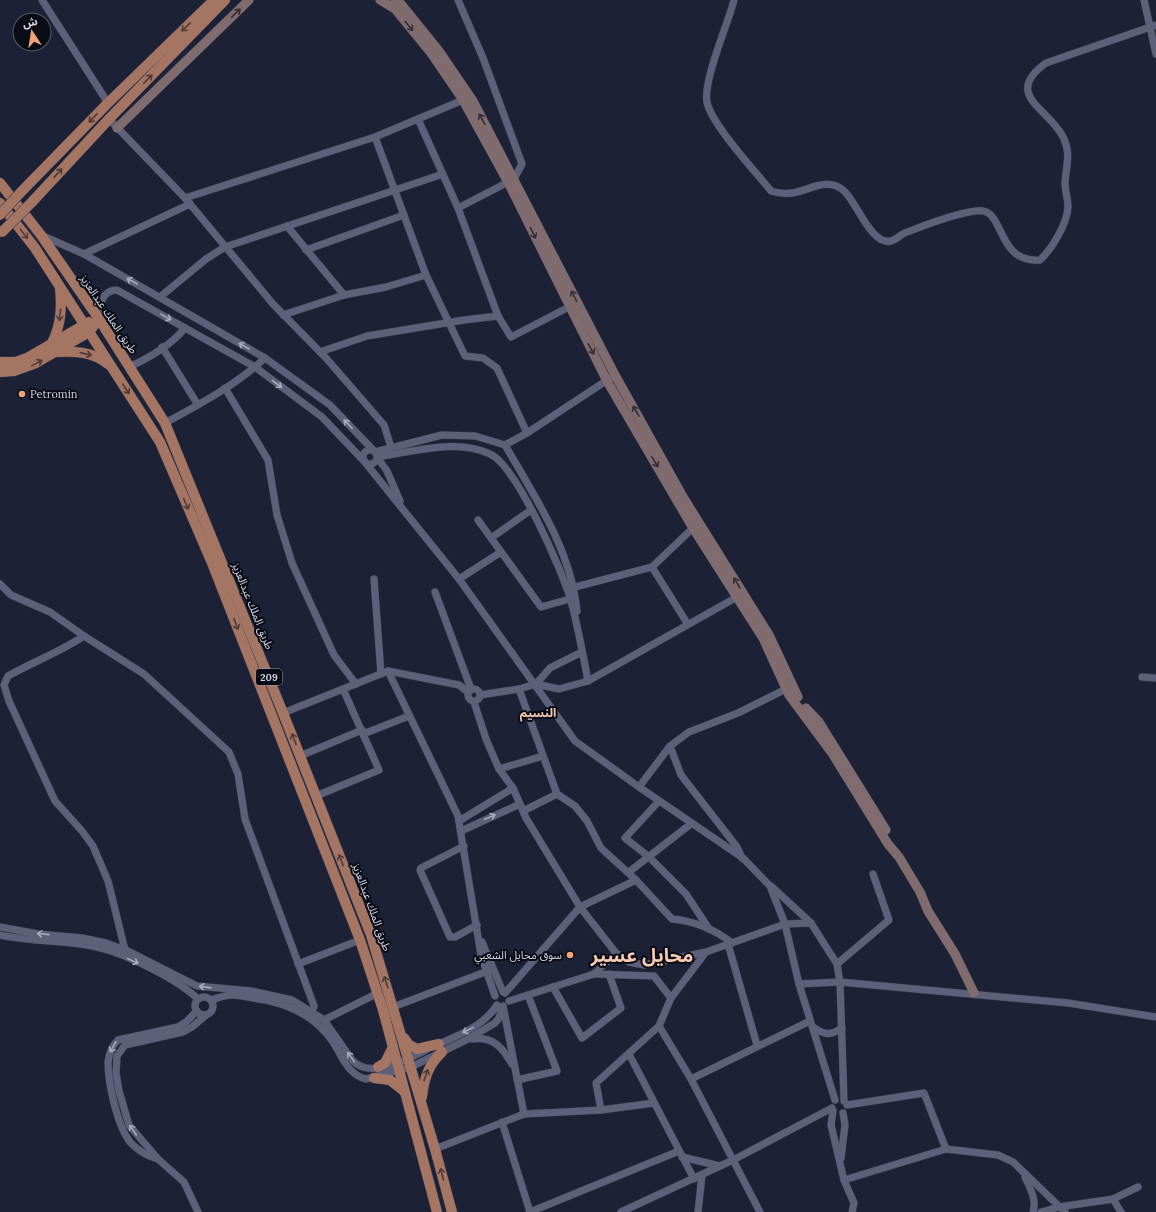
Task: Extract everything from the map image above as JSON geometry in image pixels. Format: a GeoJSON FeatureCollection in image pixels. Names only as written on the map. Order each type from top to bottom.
{"type":"FeatureCollection","features":[{"type":"Feature","properties":{"kind":"main road"},"geometry":{"type":"LineString","coordinates":[[0,215],[108,104],[214,0]]}},
{"type":"Feature","properties":{"kind":"main road"},"geometry":{"type":"LineString","coordinates":[[1,234],[109,119],[225,0]]}},
{"type":"Feature","properties":{"kind":"main road","name":"طريق الملك عبدالعزيز"},"geometry":{"type":"LineString","coordinates":[[0,182],[41,235],[99,319],[165,423],[283,713],[371,935],[436,1149],[452,1212]]}},
{"type":"Feature","properties":{"kind":"main road","name":"طريق الملك عبدالعزيز"},"geometry":{"type":"LineString","coordinates":[[0,203],[35,248],[163,449],[212,563],[360,940],[394,1047],[437,1212]]}},
{"type":"Feature","properties":{"kind":"main road"},"geometry":{"type":"LineString","coordinates":[[53,348],[61,313],[60,286]]}},
{"type":"Feature","properties":{"kind":"main road"},"geometry":{"type":"LineString","coordinates":[[0,372],[27,368],[53,348],[87,328],[99,319]]}},
{"type":"Feature","properties":{"kind":"main road"},"geometry":{"type":"LineString","coordinates":[[0,362],[16,362],[53,348],[92,354],[103,360],[113,370]]}},
{"type":"Feature","properties":{"kind":"main road"},"geometry":{"type":"LineString","coordinates":[[401,1034],[409,1044],[417,1049],[440,1048],[428,1070],[423,1085],[421,1103]]}},
{"type":"Feature","properties":{"kind":"main road"},"geometry":{"type":"LineString","coordinates":[[378,1067],[385,1063],[394,1047]]}},
{"type":"Feature","properties":{"kind":"main road"},"geometry":{"type":"LineString","coordinates":[[374,1078],[390,1080],[405,1092]]}},
{"type":"Feature","properties":{"kind":"street"},"geometry":{"type":"LineString","coordinates":[[42,0],[108,104]]}},
{"type":"Feature","properties":{"kind":"street"},"geometry":{"type":"LineString","coordinates":[[117,128],[249,0]]}},
{"type":"Feature","properties":{"kind":"street"},"geometry":{"type":"LineString","coordinates":[[380,0],[395,9],[431,53],[463,100],[511,180],[569,308],[683,497],[769,635],[789,688]]}},
{"type":"Feature","properties":{"kind":"street"},"geometry":{"type":"LineString","coordinates":[[395,0],[402,4],[439,51],[473,101],[511,180],[611,378],[693,528],[763,638],[789,688],[832,753],[888,844],[899,857],[920,892],[928,911],[955,954],[974,994]]}},
{"type":"Feature","properties":{"kind":"street"},"geometry":{"type":"LineString","coordinates":[[458,0],[483,58],[522,164],[511,180],[458,208]]}},
{"type":"Feature","properties":{"kind":"street"},"geometry":{"type":"LineString","coordinates":[[734,0],[709,79],[707,102],[717,123],[771,191],[781,194],[793,193],[823,183],[833,184],[845,191],[868,226],[881,240],[891,241],[905,233],[949,218],[972,212],[984,212],[991,215],[1008,246],[1017,256],[1032,261],[1040,260],[1046,254],[1065,223],[1068,208],[1065,184],[1069,162],[1067,148],[1062,135],[1036,108],[1029,94],[1028,83],[1033,73],[1046,64],[1153,25]]}},
{"type":"Feature","properties":{"kind":"street"},"geometry":{"type":"LineString","coordinates":[[1144,0],[1153,25],[1156,54]]}},
{"type":"Feature","properties":{"kind":"street"},"geometry":{"type":"LineString","coordinates":[[84,254],[188,201],[375,137],[463,100]]}},
{"type":"Feature","properties":{"kind":"street"},"geometry":{"type":"LineString","coordinates":[[109,119],[188,201],[225,247],[283,314],[320,352],[384,425],[391,448]]}},
{"type":"Feature","properties":{"kind":"street"},"geometry":{"type":"LineString","coordinates":[[418,119],[458,208],[498,316],[511,337],[569,308]]}},
{"type":"Feature","properties":{"kind":"street"},"geometry":{"type":"LineString","coordinates":[[375,137],[426,275],[465,356],[483,358],[497,368],[527,433]]}},
{"type":"Feature","properties":{"kind":"street"},"geometry":{"type":"LineString","coordinates":[[160,297],[206,259],[225,247],[443,174]]}},
{"type":"Feature","properties":{"kind":"street"},"geometry":{"type":"LineString","coordinates":[[306,250],[404,215]]}},
{"type":"Feature","properties":{"kind":"street"},"geometry":{"type":"LineString","coordinates":[[287,226],[344,295]]}},
{"type":"Feature","properties":{"kind":"street"},"geometry":{"type":"LineString","coordinates":[[41,235],[84,254],[265,358],[330,405],[376,455],[387,471],[403,508]]}},
{"type":"Feature","properties":{"kind":"street"},"geometry":{"type":"LineString","coordinates":[[283,314],[344,295],[386,287],[426,275]]}},
{"type":"Feature","properties":{"kind":"street"},"geometry":{"type":"LineString","coordinates":[[99,319],[100,306],[105,294],[111,290],[117,290],[255,367],[322,417],[364,461],[459,579],[536,684],[575,741],[639,788],[743,858],[770,886],[811,923],[837,964],[840,982],[846,1103],[846,1110],[843,1113],[845,1125],[841,1162]]}},
{"type":"Feature","properties":{"kind":"street"},"geometry":{"type":"LineString","coordinates":[[320,352],[367,336],[498,316]]}},
{"type":"Feature","properties":{"kind":"street"},"geometry":{"type":"LineString","coordinates":[[129,367],[144,360],[176,338],[185,328]]}},
{"type":"Feature","properties":{"kind":"street"},"geometry":{"type":"LineString","coordinates":[[162,347],[198,405]]}},
{"type":"Feature","properties":{"kind":"street"},"geometry":{"type":"LineString","coordinates":[[165,423],[249,374],[265,358]]}},
{"type":"Feature","properties":{"kind":"street"},"geometry":{"type":"LineString","coordinates":[[492,454],[611,378]]}},
{"type":"Feature","properties":{"kind":"street"},"geometry":{"type":"LineString","coordinates":[[225,388],[268,460],[277,515],[292,562],[334,655],[356,684]]}},
{"type":"Feature","properties":{"kind":"street"},"geometry":{"type":"LineString","coordinates":[[376,455],[391,448],[442,435],[475,436],[505,445],[540,505],[568,564],[575,587],[579,631],[588,681]]}},
{"type":"Feature","properties":{"kind":"street"},"geometry":{"type":"LineString","coordinates":[[376,455],[449,446],[479,450],[492,454],[513,477],[531,510],[560,571],[579,631]]}},
{"type":"Feature","properties":{"kind":"street"},"geometry":{"type":"LineString","coordinates":[[364,461],[363,455],[365,452],[371,450],[376,455]]}},
{"type":"Feature","properties":{"kind":"street"},"geometry":{"type":"LineString","coordinates":[[364,461],[367,463],[374,463],[376,455]]}},
{"type":"Feature","properties":{"kind":"street"},"geometry":{"type":"LineString","coordinates":[[491,538],[531,510]]}},
{"type":"Feature","properties":{"kind":"street"},"geometry":{"type":"LineString","coordinates":[[478,520],[542,607],[570,599]]}},
{"type":"Feature","properties":{"kind":"street"},"geometry":{"type":"LineString","coordinates":[[575,587],[652,567],[693,528]]}},
{"type":"Feature","properties":{"kind":"street"},"geometry":{"type":"LineString","coordinates":[[459,579],[501,552]]}},
{"type":"Feature","properties":{"kind":"street"},"geometry":{"type":"LineString","coordinates":[[652,567],[687,623]]}},
{"type":"Feature","properties":{"kind":"street"},"geometry":{"type":"LineString","coordinates":[[374,579],[384,673],[409,716],[459,821],[479,937],[490,970],[495,996],[494,1000],[503,1005]]}},
{"type":"Feature","properties":{"kind":"street"},"geometry":{"type":"LineString","coordinates":[[0,584],[11,595],[50,612],[84,636],[144,674],[229,752],[238,774],[245,820],[314,1006],[311,1015]]}},
{"type":"Feature","properties":{"kind":"street"},"geometry":{"type":"LineString","coordinates":[[435,592],[470,691],[469,699],[474,702],[486,739],[500,769],[513,788],[521,807],[580,907],[616,953],[629,962],[644,965],[706,952],[785,924],[811,923]]}},
{"type":"Feature","properties":{"kind":"street"},"geometry":{"type":"LineString","coordinates":[[480,695],[519,689],[536,684],[559,689],[588,681],[687,623],[736,597]]}},
{"type":"Feature","properties":{"kind":"street"},"geometry":{"type":"LineString","coordinates":[[84,636],[66,648],[30,663],[8,676],[4,685],[25,739],[55,801],[82,831],[93,846],[108,881],[125,950]]}},
{"type":"Feature","properties":{"kind":"street"},"geometry":{"type":"LineString","coordinates":[[536,684],[550,668],[582,652]]}},
{"type":"Feature","properties":{"kind":"street"},"geometry":{"type":"LineString","coordinates":[[283,713],[384,673],[459,685],[470,691],[478,690],[480,695]]}},
{"type":"Feature","properties":{"kind":"street"},"geometry":{"type":"LineString","coordinates":[[1142,677],[1156,678]]}},
{"type":"Feature","properties":{"kind":"street"},"geometry":{"type":"LineString","coordinates":[[639,788],[670,746],[689,732],[738,713],[789,688]]}},
{"type":"Feature","properties":{"kind":"street"},"geometry":{"type":"LineString","coordinates":[[316,796],[379,770],[343,689]]}},
{"type":"Feature","properties":{"kind":"street"},"geometry":{"type":"LineString","coordinates":[[519,689],[557,794],[575,806],[587,821],[601,848],[629,872],[672,919],[687,921],[719,933],[730,944],[757,1045]]}},
{"type":"Feature","properties":{"kind":"street"},"geometry":{"type":"LineString","coordinates":[[474,702],[478,700],[480,695]]}},
{"type":"Feature","properties":{"kind":"street"},"geometry":{"type":"LineString","coordinates":[[300,756],[409,716]]}},
{"type":"Feature","properties":{"kind":"street"},"geometry":{"type":"LineString","coordinates":[[670,746],[681,775],[737,847],[743,858]]}},
{"type":"Feature","properties":{"kind":"street"},"geometry":{"type":"LineString","coordinates":[[500,769],[543,756]]}},
{"type":"Feature","properties":{"kind":"street"},"geometry":{"type":"LineString","coordinates":[[459,821],[513,788]]}},
{"type":"Feature","properties":{"kind":"street"},"geometry":{"type":"LineString","coordinates":[[461,831],[557,794]]}},
{"type":"Feature","properties":{"kind":"street"},"geometry":{"type":"LineString","coordinates":[[659,801],[625,838],[649,857],[686,894],[709,929]]}},
{"type":"Feature","properties":{"kind":"street"},"geometry":{"type":"LineString","coordinates":[[629,872],[692,823]]}},
{"type":"Feature","properties":{"kind":"street"},"geometry":{"type":"LineString","coordinates":[[464,846],[421,868],[420,870],[450,937],[455,937],[477,925]]}},
{"type":"Feature","properties":{"kind":"street"},"geometry":{"type":"LineString","coordinates":[[837,964],[889,920],[873,874]]}},
{"type":"Feature","properties":{"kind":"street"},"geometry":{"type":"LineString","coordinates":[[495,996],[498,992],[504,992],[580,907],[636,880]]}},
{"type":"Feature","properties":{"kind":"street"},"geometry":{"type":"LineString","coordinates":[[770,886],[785,924],[799,984],[836,1100]]}},
{"type":"Feature","properties":{"kind":"street"},"geometry":{"type":"LineString","coordinates":[[0,927],[38,934],[82,938],[125,950],[197,986],[274,995],[292,1000],[311,1015],[332,1042],[348,1068],[361,1078],[374,1078],[440,1048],[488,1018],[503,1005],[528,995],[594,974],[654,976],[671,998]]}},
{"type":"Feature","properties":{"kind":"street"},"geometry":{"type":"LineString","coordinates":[[0,936],[31,941],[69,942],[93,946],[114,952],[170,979],[198,999],[232,995],[284,1004],[324,1020],[357,1065],[369,1068],[398,1067]]}},
{"type":"Feature","properties":{"kind":"street"},"geometry":{"type":"LineString","coordinates":[[298,964],[360,940]]}},
{"type":"Feature","properties":{"kind":"street"},"geometry":{"type":"LineString","coordinates":[[601,1110],[596,1083],[659,1026],[671,998],[706,952]]}},
{"type":"Feature","properties":{"kind":"street"},"geometry":{"type":"LineString","coordinates":[[594,974],[616,953]]}},
{"type":"Feature","properties":{"kind":"street"},"geometry":{"type":"LineString","coordinates":[[393,1007],[490,970]]}},
{"type":"Feature","properties":{"kind":"street"},"geometry":{"type":"LineString","coordinates":[[468,1040],[495,1023],[499,1018],[503,1005],[508,996],[490,970]]}},
{"type":"Feature","properties":{"kind":"street"},"geometry":{"type":"LineString","coordinates":[[553,987],[582,1038],[621,1008],[609,974]]}},
{"type":"Feature","properties":{"kind":"street"},"geometry":{"type":"LineString","coordinates":[[799,984],[840,982],[974,994],[1068,1003],[1156,1017]]}},
{"type":"Feature","properties":{"kind":"street"},"geometry":{"type":"LineString","coordinates":[[209,998],[232,989]]}},
{"type":"Feature","properties":{"kind":"street"},"geometry":{"type":"LineString","coordinates":[[324,1020],[378,993]]}},
{"type":"Feature","properties":{"kind":"street"},"geometry":{"type":"LineString","coordinates":[[517,1080],[558,1071],[528,995]]}},
{"type":"Feature","properties":{"kind":"street"},"geometry":{"type":"LineString","coordinates":[[198,1212],[184,1182],[158,1159],[129,1125],[119,1091],[116,1073],[117,1056],[125,1045],[183,1032],[192,1027],[213,1009],[209,998]]}},
{"type":"Feature","properties":{"kind":"street"},"geometry":{"type":"LineString","coordinates":[[198,999],[195,1004],[197,1011],[200,1014],[206,1015]]}},
{"type":"Feature","properties":{"kind":"street"},"geometry":{"type":"LineString","coordinates":[[503,1005],[524,1114]]}},
{"type":"Feature","properties":{"kind":"street"},"geometry":{"type":"LineString","coordinates":[[158,1159],[146,1156],[129,1140],[116,1110],[108,1063],[112,1046],[118,1040],[178,1027],[186,1022],[197,1011]]}},
{"type":"Feature","properties":{"kind":"street"},"geometry":{"type":"LineString","coordinates":[[691,1079],[757,1045],[811,1024]]}},
{"type":"Feature","properties":{"kind":"street"},"geometry":{"type":"LineString","coordinates":[[811,1024],[824,1034],[829,1034],[842,1028]]}},
{"type":"Feature","properties":{"kind":"street"},"geometry":{"type":"LineString","coordinates":[[659,1026],[691,1079],[760,1212]]}},
{"type":"Feature","properties":{"kind":"street"},"geometry":{"type":"LineString","coordinates":[[440,1048],[468,1040],[482,1038],[502,1047],[515,1068]]}},
{"type":"Feature","properties":{"kind":"street"},"geometry":{"type":"LineString","coordinates":[[629,1054],[694,1179]]}},
{"type":"Feature","properties":{"kind":"street"},"geometry":{"type":"LineString","coordinates":[[852,1212],[854,1203],[844,1180],[841,1162],[831,1125],[833,1110],[832,1104],[836,1100],[840,1099],[846,1103],[924,1093],[946,1149]]}},
{"type":"Feature","properties":{"kind":"street"},"geometry":{"type":"LineString","coordinates":[[436,1149],[524,1114],[601,1110],[654,1103]]}},
{"type":"Feature","properties":{"kind":"street"},"geometry":{"type":"LineString","coordinates":[[621,1212],[702,1176],[833,1110]]}},
{"type":"Feature","properties":{"kind":"street"},"geometry":{"type":"LineString","coordinates":[[833,1110],[838,1114],[843,1113]]}},
{"type":"Feature","properties":{"kind":"street"},"geometry":{"type":"LineString","coordinates":[[502,1122],[530,1212],[681,1154],[720,1166]]}},
{"type":"Feature","properties":{"kind":"street"},"geometry":{"type":"LineString","coordinates":[[844,1180],[946,1149],[998,1155],[1013,1162],[1062,1210]]}},
{"type":"Feature","properties":{"kind":"street"},"geometry":{"type":"LineString","coordinates":[[1024,1173],[1033,1195],[1033,1212]]}},
{"type":"Feature","properties":{"kind":"street"},"geometry":{"type":"LineString","coordinates":[[698,1212],[702,1176]]}},
{"type":"Feature","properties":{"kind":"street"},"geometry":{"type":"LineString","coordinates":[[1041,1212],[1062,1210],[1113,1199],[1138,1187]]}},
{"type":"Feature","properties":{"kind":"street"},"geometry":{"type":"LineString","coordinates":[[1113,1199],[1121,1212]]}},
{"type":"Feature","properties":{"kind":"place","name":"Petromin"},"geometry":{"type":"Point","coordinates":[22,394]}},
{"type":"Feature","properties":{"kind":"place","name":"سوق محايل الشعبي"},"geometry":{"type":"Point","coordinates":[570,955]}},
{"type":"Feature","properties":{"kind":"district","name":"النسيم"},"geometry":{"type":"Point","coordinates":[538,712]}},
{"type":"Feature","properties":{"kind":"district","name":"محايل عسير"},"geometry":{"type":"Point","coordinates":[642,955]}}]}
